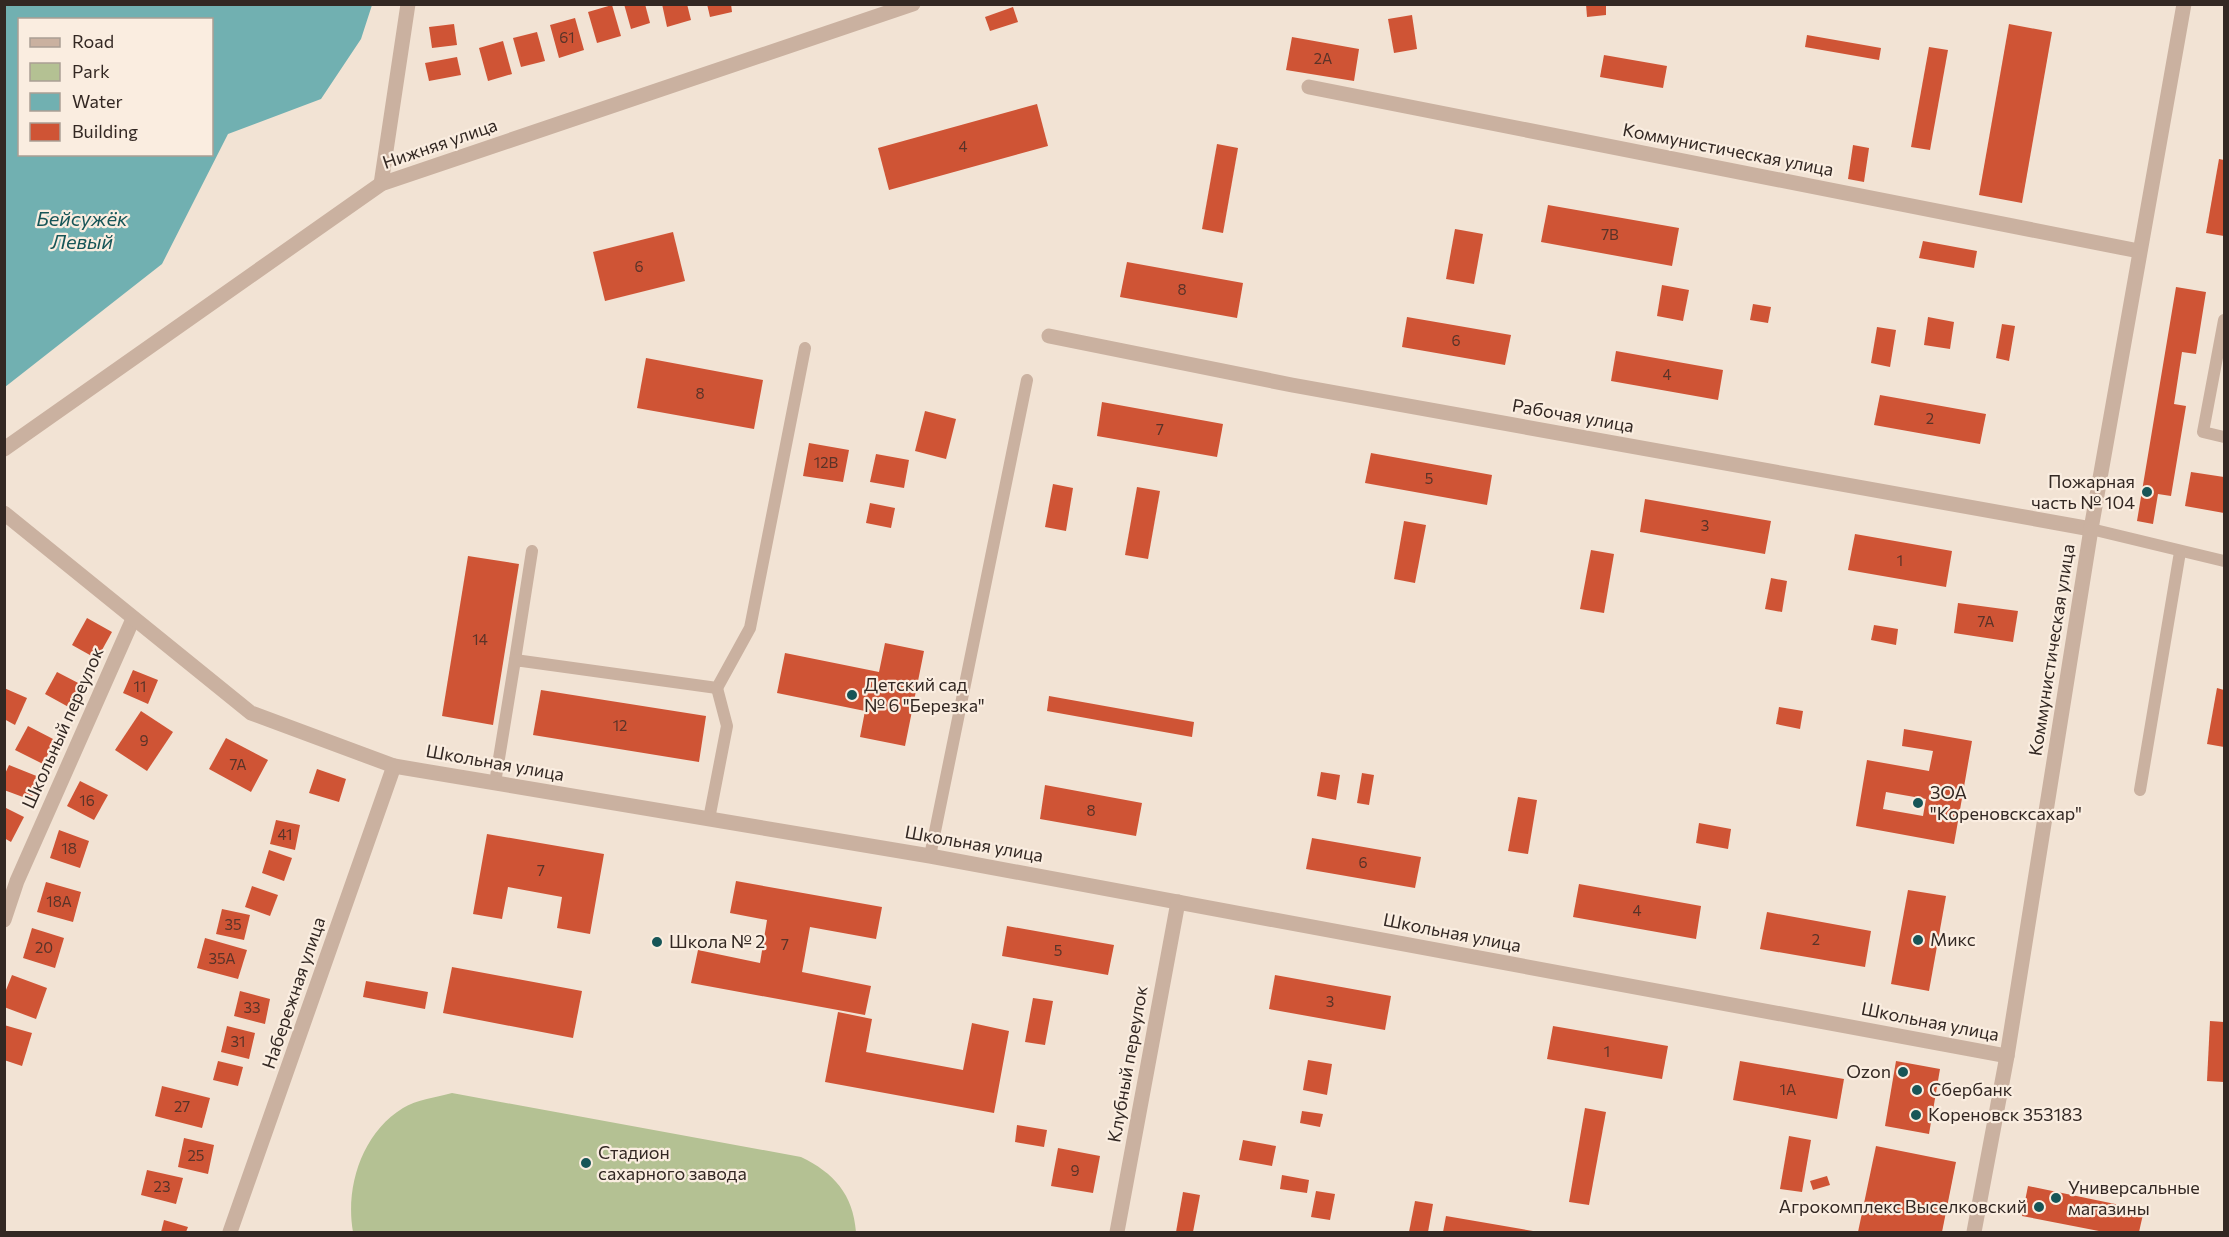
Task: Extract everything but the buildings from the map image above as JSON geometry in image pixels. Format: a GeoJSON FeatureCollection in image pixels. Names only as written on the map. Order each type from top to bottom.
{"type":"FeatureCollection","features":[{"type":"Feature","properties":{"kind":"street"},"geometry":{"type":"LineString","coordinates":[[381,184],[408,4]]}},
{"type":"Feature","properties":{"kind":"street","name":"Нижняя улица"},"geometry":{"type":"LineString","coordinates":[[4,449],[381,184],[913,4]]}},
{"type":"Feature","properties":{"kind":"street","name":"Коммунистическая улица"},"geometry":{"type":"LineString","coordinates":[[1974,1233],[2007,1056],[2091,529],[2184,4]]}},
{"type":"Feature","properties":{"kind":"street","name":"Коммунистическая улица"},"geometry":{"type":"LineString","coordinates":[[1309,87],[2139,251]]}},
{"type":"Feature","properties":{"kind":"street","name":"Рабочая улица"},"geometry":{"type":"LineString","coordinates":[[1049,336],[1292,385],[2091,529]]}},
{"type":"Feature","properties":{"kind":"street","name":"Школьная улица"},"geometry":{"type":"LineString","coordinates":[[4,513],[251,713],[394,766],[930,856],[2007,1056]]}},
{"type":"Feature","properties":{"kind":"street","name":"Школьный переулок"},"geometry":{"type":"LineString","coordinates":[[4,920],[17,881],[133,619]]}},
{"type":"Feature","properties":{"kind":"street","name":"Набережная улица"},"geometry":{"type":"LineString","coordinates":[[230,1233],[394,766]]}},
{"type":"Feature","properties":{"kind":"street","name":"Клубный переулок"},"geometry":{"type":"LineString","coordinates":[[1117,1233],[1178,902]]}},
{"type":"Feature","properties":{"kind":"lane"},"geometry":{"type":"LineString","coordinates":[[2224,320],[2203,432],[2224,437]]}},
{"type":"Feature","properties":{"kind":"lane"},"geometry":{"type":"LineString","coordinates":[[709,819],[727,726],[717,688],[750,628],[806,348]]}},
{"type":"Feature","properties":{"kind":"lane"},"geometry":{"type":"LineString","coordinates":[[930,856],[1027,380]]}},
{"type":"Feature","properties":{"kind":"lane"},"geometry":{"type":"LineString","coordinates":[[2091,529],[2224,561]]}},
{"type":"Feature","properties":{"kind":"lane"},"geometry":{"type":"LineString","coordinates":[[495,783],[532,551]]}},
{"type":"Feature","properties":{"kind":"lane"},"geometry":{"type":"LineString","coordinates":[[2140,790],[2180,552]]}},
{"type":"Feature","properties":{"kind":"lane"},"geometry":{"type":"LineString","coordinates":[[515,660],[717,688]]}},
{"type":"Feature","properties":{"kind":"green space","name":"Стадион сахарного завода"},"geometry":{"type":"Polygon","coordinates":[[[452,1093],[801,1157],[823,1170],[840,1186],[851,1206],[856,1232],[353,1232],[351,1215],[354,1180],[367,1146],[389,1119],[403,1108],[452,1093]]]}},
{"type":"Feature","properties":{"kind":"water","name":"Бейсужёк Левый"},"geometry":{"type":"Polygon","coordinates":[[[5,4],[372,5],[361,39],[321,99],[228,134],[162,264],[5,387],[5,4]]]}},
{"type":"Feature","properties":{"kind":"place","name":"Пожарная часть № 104"},"geometry":{"type":"Point","coordinates":[2147,492]}},
{"type":"Feature","properties":{"kind":"place","name":"Детский сад № 6 \"Березка\""},"geometry":{"type":"Point","coordinates":[852,695]}},
{"type":"Feature","properties":{"kind":"place","name":"ЗОА \"Кореновсксахар\""},"geometry":{"type":"Point","coordinates":[1918,803]}},
{"type":"Feature","properties":{"kind":"place","name":"Микс"},"geometry":{"type":"Point","coordinates":[1918,940]}},
{"type":"Feature","properties":{"kind":"place","name":"Школа № 2"},"geometry":{"type":"Point","coordinates":[657,942]}},
{"type":"Feature","properties":{"kind":"place","name":"Ozon"},"geometry":{"type":"Point","coordinates":[1903,1072]}},
{"type":"Feature","properties":{"kind":"place","name":"Сбербанк"},"geometry":{"type":"Point","coordinates":[1917,1090]}},
{"type":"Feature","properties":{"kind":"place","name":"Кореновск 353183"},"geometry":{"type":"Point","coordinates":[1916,1115]}},
{"type":"Feature","properties":{"kind":"place","name":"Стадион сахарного завода"},"geometry":{"type":"Point","coordinates":[586,1163]}},
{"type":"Feature","properties":{"kind":"place","name":"Универсальные магазины"},"geometry":{"type":"Point","coordinates":[2056,1198]}},
{"type":"Feature","properties":{"kind":"place","name":"Агрокомплекс Выселковский"},"geometry":{"type":"Point","coordinates":[2039,1207]}}]}
